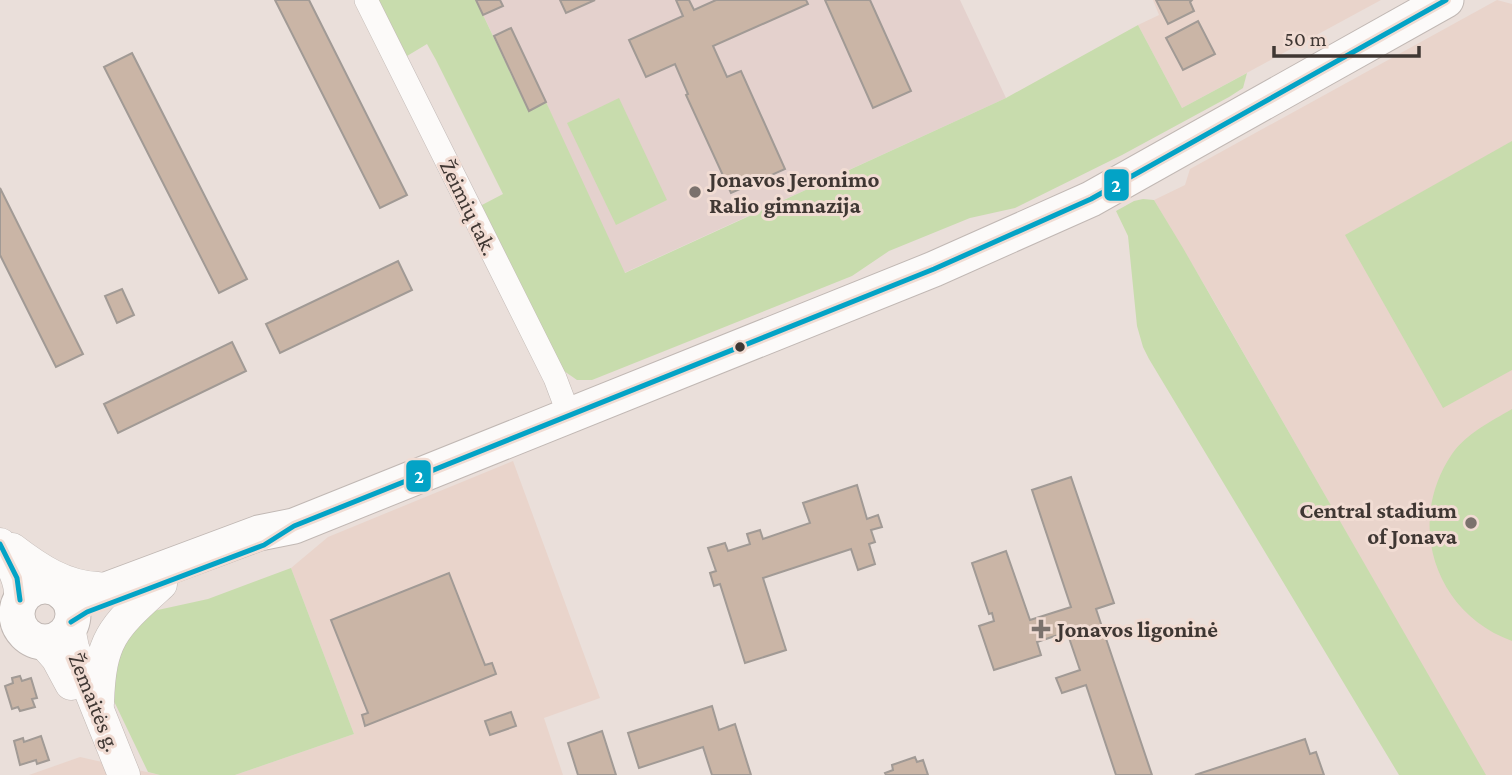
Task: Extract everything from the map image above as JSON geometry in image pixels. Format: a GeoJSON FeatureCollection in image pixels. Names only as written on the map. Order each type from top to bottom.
{"type":"FeatureCollection","features":[{"type":"Feature","properties":{"kind":"main road"},"geometry":{"type":"LineString","coordinates":[[33,616],[88,612],[264,545],[294,526],[934,269],[1091,200],[1446,0]]}},
{"type":"Feature","properties":{"kind":"main road"},"geometry":{"type":"LineString","coordinates":[[33,616],[259,533],[294,526]]}},
{"type":"Feature","properties":{"kind":"main road"},"geometry":{"type":"LineString","coordinates":[[4,543],[38,568],[60,579],[82,587],[111,589]]}},
{"type":"Feature","properties":{"kind":"main road"},"geometry":{"type":"LineString","coordinates":[[4,543],[30,576],[33,616]]}},
{"type":"Feature","properties":{"kind":"main road"},"geometry":{"type":"LineString","coordinates":[[98,712],[101,659],[110,638],[126,616],[161,584]]}},
{"type":"Feature","properties":{"kind":"main road","name":"Žemaitės g."},"geometry":{"type":"LineString","coordinates":[[33,616],[73,648],[124,775]]}},
{"type":"Feature","properties":{"kind":"main road","name":"Žemaitės g."},"geometry":{"type":"LineString","coordinates":[[33,616],[80,700],[113,775]]}},
{"type":"Feature","properties":{"kind":"street","name":"Žeimių tak."},"geometry":{"type":"LineString","coordinates":[[366,0],[555,378],[569,415]]}},
{"type":"Feature","properties":{"kind":"shaded area","name":"Jonavos Jeronimo Ralio gimnazija"},"geometry":{"type":"Polygon","coordinates":[[[476,0],[960,0],[1006,98],[624,273],[546,103],[529,111],[476,0]]]}},
{"type":"Feature","properties":{"kind":"shaded area"},"geometry":{"type":"Polygon","coordinates":[[[1153,0],[1381,0],[1182,108],[1138,25],[1159,15],[1153,0]]]}},
{"type":"Feature","properties":{"kind":"shaded area"},"geometry":{"type":"Polygon","coordinates":[[[1497,0],[1512,4],[1512,775],[1485,775],[1154,200],[1185,185],[1190,169],[1497,0]]]}},
{"type":"Feature","properties":{"kind":"shaded area"},"geometry":{"type":"Polygon","coordinates":[[[513,461],[600,698],[544,718],[563,775],[235,775],[354,734],[291,568],[328,537],[513,461]]]}},
{"type":"Feature","properties":{"kind":"shaded area"},"geometry":{"type":"Polygon","coordinates":[[[80,757],[160,775],[29,775],[80,757]]]}},
{"type":"Feature","properties":{"kind":"green space"},"geometry":{"type":"Polygon","coordinates":[[[378,0],[476,0],[528,110],[546,102],[625,273],[1006,98],[1138,25],[1182,108],[1247,73],[1243,88],[1229,97],[1122,155],[1015,208],[970,218],[889,251],[852,276],[592,380],[577,380],[564,371],[480,206],[503,194],[436,60],[427,44],[407,56],[378,0]]]}},
{"type":"Feature","properties":{"kind":"green space"},"geometry":{"type":"Polygon","coordinates":[[[619,98],[667,200],[616,225],[567,123],[619,98]]]}},
{"type":"Feature","properties":{"kind":"green space"},"geometry":{"type":"Polygon","coordinates":[[[1512,141],[1512,370],[1443,408],[1345,235],[1512,141]]]}},
{"type":"Feature","properties":{"kind":"green space"},"geometry":{"type":"Polygon","coordinates":[[[1143,199],[1154,200],[1183,248],[1486,775],[1399,775],[1149,359],[1137,326],[1128,236],[1116,211],[1143,199]]]}},
{"type":"Feature","properties":{"kind":"green space","name":"Central stadium of Jonava"},"geometry":{"type":"Polygon","coordinates":[[[1512,409],[1512,641],[1485,628],[1464,610],[1447,588],[1436,563],[1430,536],[1431,508],[1438,481],[1452,454],[1472,434],[1512,409]]]}},
{"type":"Feature","properties":{"kind":"green space"},"geometry":{"type":"Polygon","coordinates":[[[291,568],[354,734],[235,775],[160,775],[148,772],[111,695],[106,664],[144,613],[208,599],[291,568]]]}},
{"type":"Feature","properties":{"kind":"building"},"geometry":{"type":"Polygon","coordinates":[[[275,0],[309,0],[407,195],[380,208],[275,0]]]}},
{"type":"Feature","properties":{"kind":"building"},"geometry":{"type":"Polygon","coordinates":[[[476,0],[500,0],[503,6],[483,15],[476,0]]]}},
{"type":"Feature","properties":{"kind":"building"},"geometry":{"type":"Polygon","coordinates":[[[560,0],[595,0],[566,13],[560,0]]]}},
{"type":"Feature","properties":{"kind":"building"},"geometry":{"type":"Polygon","coordinates":[[[676,0],[689,0],[694,10],[716,0],[806,0],[808,4],[713,46],[727,77],[741,71],[785,169],[731,193],[686,95],[688,94],[675,64],[646,77],[629,40],[683,16],[676,0]]]}},
{"type":"Feature","properties":{"kind":"building"},"geometry":{"type":"Polygon","coordinates":[[[825,0],[870,0],[911,91],[873,108],[825,0]]]}},
{"type":"Feature","properties":{"kind":"building"},"geometry":{"type":"Polygon","coordinates":[[[1156,0],[1192,0],[1190,2],[1194,11],[1168,24],[1156,0]]]}},
{"type":"Feature","properties":{"kind":"building"},"geometry":{"type":"Polygon","coordinates":[[[1198,21],[1215,54],[1183,70],[1166,38],[1198,21]]]}},
{"type":"Feature","properties":{"kind":"building"},"geometry":{"type":"Polygon","coordinates":[[[511,28],[546,102],[529,111],[494,36],[511,28]]]}},
{"type":"Feature","properties":{"kind":"building"},"geometry":{"type":"Polygon","coordinates":[[[132,53],[247,279],[219,293],[104,67],[132,53]]]}},
{"type":"Feature","properties":{"kind":"building"},"geometry":{"type":"Polygon","coordinates":[[[0,188],[83,354],[56,367],[0,255],[0,188]]]}},
{"type":"Feature","properties":{"kind":"building"},"geometry":{"type":"Polygon","coordinates":[[[398,261],[412,290],[280,353],[266,324],[398,261]]]}},
{"type":"Feature","properties":{"kind":"building"},"geometry":{"type":"Polygon","coordinates":[[[122,289],[134,315],[117,323],[105,296],[122,289]]]}},
{"type":"Feature","properties":{"kind":"building"},"geometry":{"type":"Polygon","coordinates":[[[232,342],[246,371],[118,433],[104,404],[232,342]]]}},
{"type":"Feature","properties":{"kind":"building","name":"Jonavos ligoninė"},"geometry":{"type":"Polygon","coordinates":[[[1071,477],[1114,603],[1096,609],[1152,775],[1116,775],[1086,685],[1062,693],[1056,678],[1080,670],[1067,632],[1037,642],[1041,655],[994,670],[979,626],[994,621],[992,613],[989,614],[972,563],[1006,551],[1030,620],[1071,607],[1032,490],[1071,477]]]}},
{"type":"Feature","properties":{"kind":"building"},"geometry":{"type":"Polygon","coordinates":[[[857,485],[867,519],[878,515],[882,527],[871,530],[875,542],[869,544],[875,564],[858,570],[851,549],[763,578],[786,650],[745,663],[720,584],[714,586],[710,573],[716,571],[708,548],[725,543],[728,551],[750,544],[747,534],[760,530],[763,539],[810,523],[803,503],[857,485]]]}},
{"type":"Feature","properties":{"kind":"building"},"geometry":{"type":"Polygon","coordinates":[[[449,573],[485,665],[492,663],[496,674],[365,726],[362,715],[368,713],[331,620],[449,573]]]}},
{"type":"Feature","properties":{"kind":"building"},"geometry":{"type":"Polygon","coordinates":[[[20,676],[22,681],[31,678],[37,698],[32,699],[35,707],[20,711],[18,707],[12,709],[5,686],[13,683],[12,678],[20,676]]]}},
{"type":"Feature","properties":{"kind":"building"},"geometry":{"type":"Polygon","coordinates":[[[712,706],[719,730],[735,724],[751,775],[712,775],[703,747],[639,768],[628,733],[712,706]]]}},
{"type":"Feature","properties":{"kind":"building"},"geometry":{"type":"Polygon","coordinates":[[[511,712],[516,726],[490,735],[485,721],[511,712]]]}},
{"type":"Feature","properties":{"kind":"building"},"geometry":{"type":"Polygon","coordinates":[[[602,731],[616,775],[578,775],[568,743],[602,731]]]}},
{"type":"Feature","properties":{"kind":"building"},"geometry":{"type":"Polygon","coordinates":[[[41,736],[49,760],[37,764],[36,760],[20,765],[14,741],[23,738],[24,742],[41,736]]]}},
{"type":"Feature","properties":{"kind":"building"},"geometry":{"type":"Polygon","coordinates":[[[1305,739],[1310,754],[1316,752],[1324,775],[1195,775],[1305,739]]]}},
{"type":"Feature","properties":{"kind":"building"},"geometry":{"type":"Polygon","coordinates":[[[915,757],[917,762],[923,760],[928,775],[886,775],[885,773],[893,770],[892,765],[915,757]]]}},
{"type":"Feature","properties":{"kind":"transit line","name":"2"},"geometry":{"type":"LineString","coordinates":[[71,622],[87,612],[264,545],[294,526],[934,269],[1091,199],[1446,0]]}},
{"type":"Feature","properties":{"kind":"transit line","name":"2"},"geometry":{"type":"LineString","coordinates":[[0,544],[17,578],[20,600]]}},
{"type":"Feature","properties":{"kind":"place","name":"Jonavos Jeronimo Ralio gimnazija"},"geometry":{"type":"Point","coordinates":[695,192]}},
{"type":"Feature","properties":{"kind":"place","name":"Central stadium of Jonava"},"geometry":{"type":"Point","coordinates":[1471,523]}},
{"type":"Feature","properties":{"kind":"place","name":"Jonavos ligoninė"},"geometry":{"type":"Point","coordinates":[1041,629]}}]}
